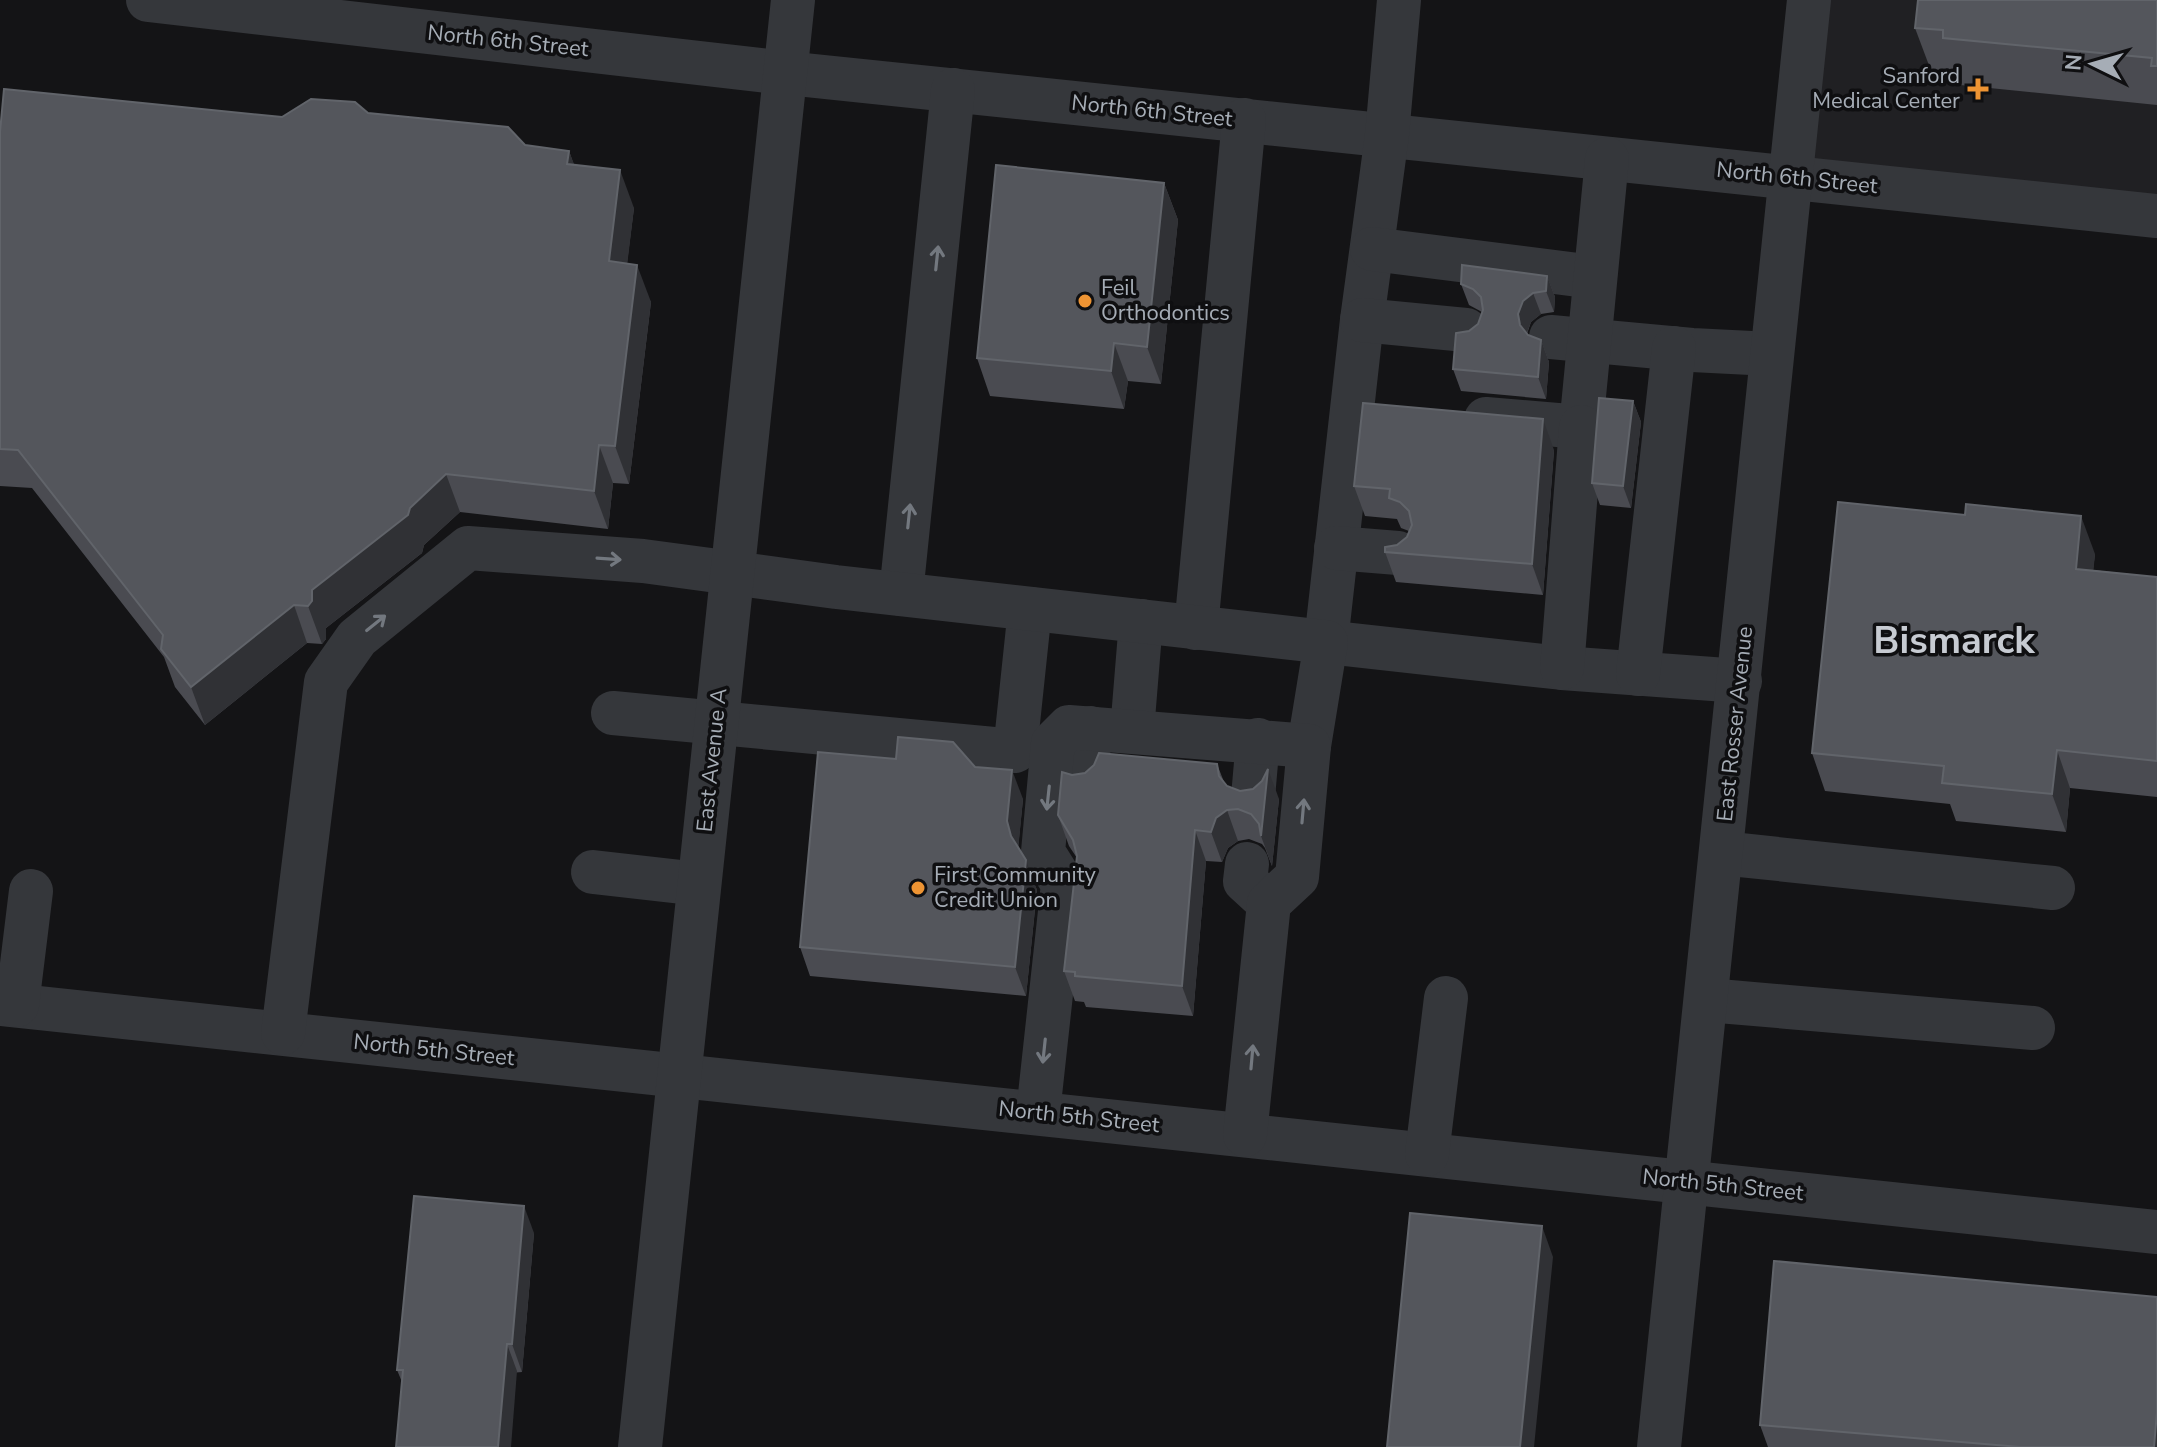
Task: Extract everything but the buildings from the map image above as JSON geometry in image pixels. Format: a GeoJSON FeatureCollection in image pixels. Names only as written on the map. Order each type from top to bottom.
{"type":"FeatureCollection","features":[{"type":"Feature","properties":{"kind":"street","name":"North 6th Street"},"geometry":{"type":"LineString","coordinates":[[148,0],[786,73],[2157,216]]}},
{"type":"Feature","properties":{"kind":"street","name":"East Avenue A"},"geometry":{"type":"LineString","coordinates":[[640,1447],[793,0]]}},
{"type":"Feature","properties":{"kind":"street"},"geometry":{"type":"LineString","coordinates":[[1245,1135],[1269,903],[1297,877],[1309,746],[1326,642],[1362,320],[1387,135],[1399,0]]}},
{"type":"Feature","properties":{"kind":"street","name":"East Rosser Avenue"},"geometry":{"type":"LineString","coordinates":[[1659,1447],[1809,0]]}},
{"type":"Feature","properties":{"kind":"street"},"geometry":{"type":"LineString","coordinates":[[901,594],[953,90]]}},
{"type":"Feature","properties":{"kind":"street"},"geometry":{"type":"LineString","coordinates":[[1196,628],[1244,120]]}},
{"type":"Feature","properties":{"kind":"street"},"geometry":{"type":"LineString","coordinates":[[1562,668],[1561,566],[1581,427],[1570,339],[1594,277],[1607,159]]}},
{"type":"Feature","properties":{"kind":"street"},"geometry":{"type":"LineString","coordinates":[[1372,249],[1594,277]]}},
{"type":"Feature","properties":{"kind":"street"},"geometry":{"type":"LineString","coordinates":[[1362,320],[1466,330]]}},
{"type":"Feature","properties":{"kind":"street"},"geometry":{"type":"LineString","coordinates":[[1570,339],[1771,354]]}},
{"type":"Feature","properties":{"kind":"street"},"geometry":{"type":"LineString","coordinates":[[1638,674],[1674,348]]}},
{"type":"Feature","properties":{"kind":"street"},"geometry":{"type":"LineString","coordinates":[[1352,406],[1398,411]]}},
{"type":"Feature","properties":{"kind":"street"},"geometry":{"type":"LineString","coordinates":[[1444,415],[1581,427]]}},
{"type":"Feature","properties":{"kind":"street"},"geometry":{"type":"LineString","coordinates":[[283,1033],[326,682],[357,638],[468,548],[643,561],[901,594],[1562,668],[1740,681]]}},
{"type":"Feature","properties":{"kind":"street"},"geometry":{"type":"LineString","coordinates":[[1336,548],[1398,553]]}},
{"type":"Feature","properties":{"kind":"street"},"geometry":{"type":"LineString","coordinates":[[613,713],[1015,751],[1030,609]]}},
{"type":"Feature","properties":{"kind":"street"},"geometry":{"type":"LineString","coordinates":[[1085,781],[1111,729],[1141,621]]}},
{"type":"Feature","properties":{"kind":"street"},"geometry":{"type":"LineString","coordinates":[[1038,1113],[1071,865],[1043,852],[1053,743],[1069,727],[1309,746]]}},
{"type":"Feature","properties":{"kind":"street"},"geometry":{"type":"LineString","coordinates":[[1253,797],[1258,740]]}},
{"type":"Feature","properties":{"kind":"street"},"geometry":{"type":"LineString","coordinates":[[1721,853],[2053,888]]}},
{"type":"Feature","properties":{"kind":"street"},"geometry":{"type":"LineString","coordinates":[[1247,864],[1245,881],[1269,903]]}},
{"type":"Feature","properties":{"kind":"street"},"geometry":{"type":"LineString","coordinates":[[593,872],[699,884]]}},
{"type":"Feature","properties":{"kind":"street"},"geometry":{"type":"LineString","coordinates":[[8,1004],[31,891]]}},
{"type":"Feature","properties":{"kind":"street"},"geometry":{"type":"LineString","coordinates":[[1427,1154],[1446,998]]}},
{"type":"Feature","properties":{"kind":"street"},"geometry":{"type":"LineString","coordinates":[[1707,1000],[2033,1028]]}},
{"type":"Feature","properties":{"kind":"street","name":"North 5th Street"},"geometry":{"type":"LineString","coordinates":[[8,1004],[2157,1232]]}},
{"type":"Feature","properties":{"kind":"shaded area","name":"Sanford Medical Center"},"geometry":{"type":"Polygon","coordinates":[[[1809,0],[2157,0],[2157,216],[1790,177],[1809,0]]]}},
{"type":"Feature","properties":{"kind":"place","name":"Sanford Medical Center"},"geometry":{"type":"Point","coordinates":[1978,89]}},
{"type":"Feature","properties":{"kind":"place","name":"Feil Orthodontics"},"geometry":{"type":"Point","coordinates":[1085,301]}},
{"type":"Feature","properties":{"kind":"place","name":"First Community Credit Union"},"geometry":{"type":"Point","coordinates":[918,888]}},
{"type":"Feature","properties":{"kind":"district","name":"Bismarck"},"geometry":{"type":"Point","coordinates":[1954,640]}}]}
